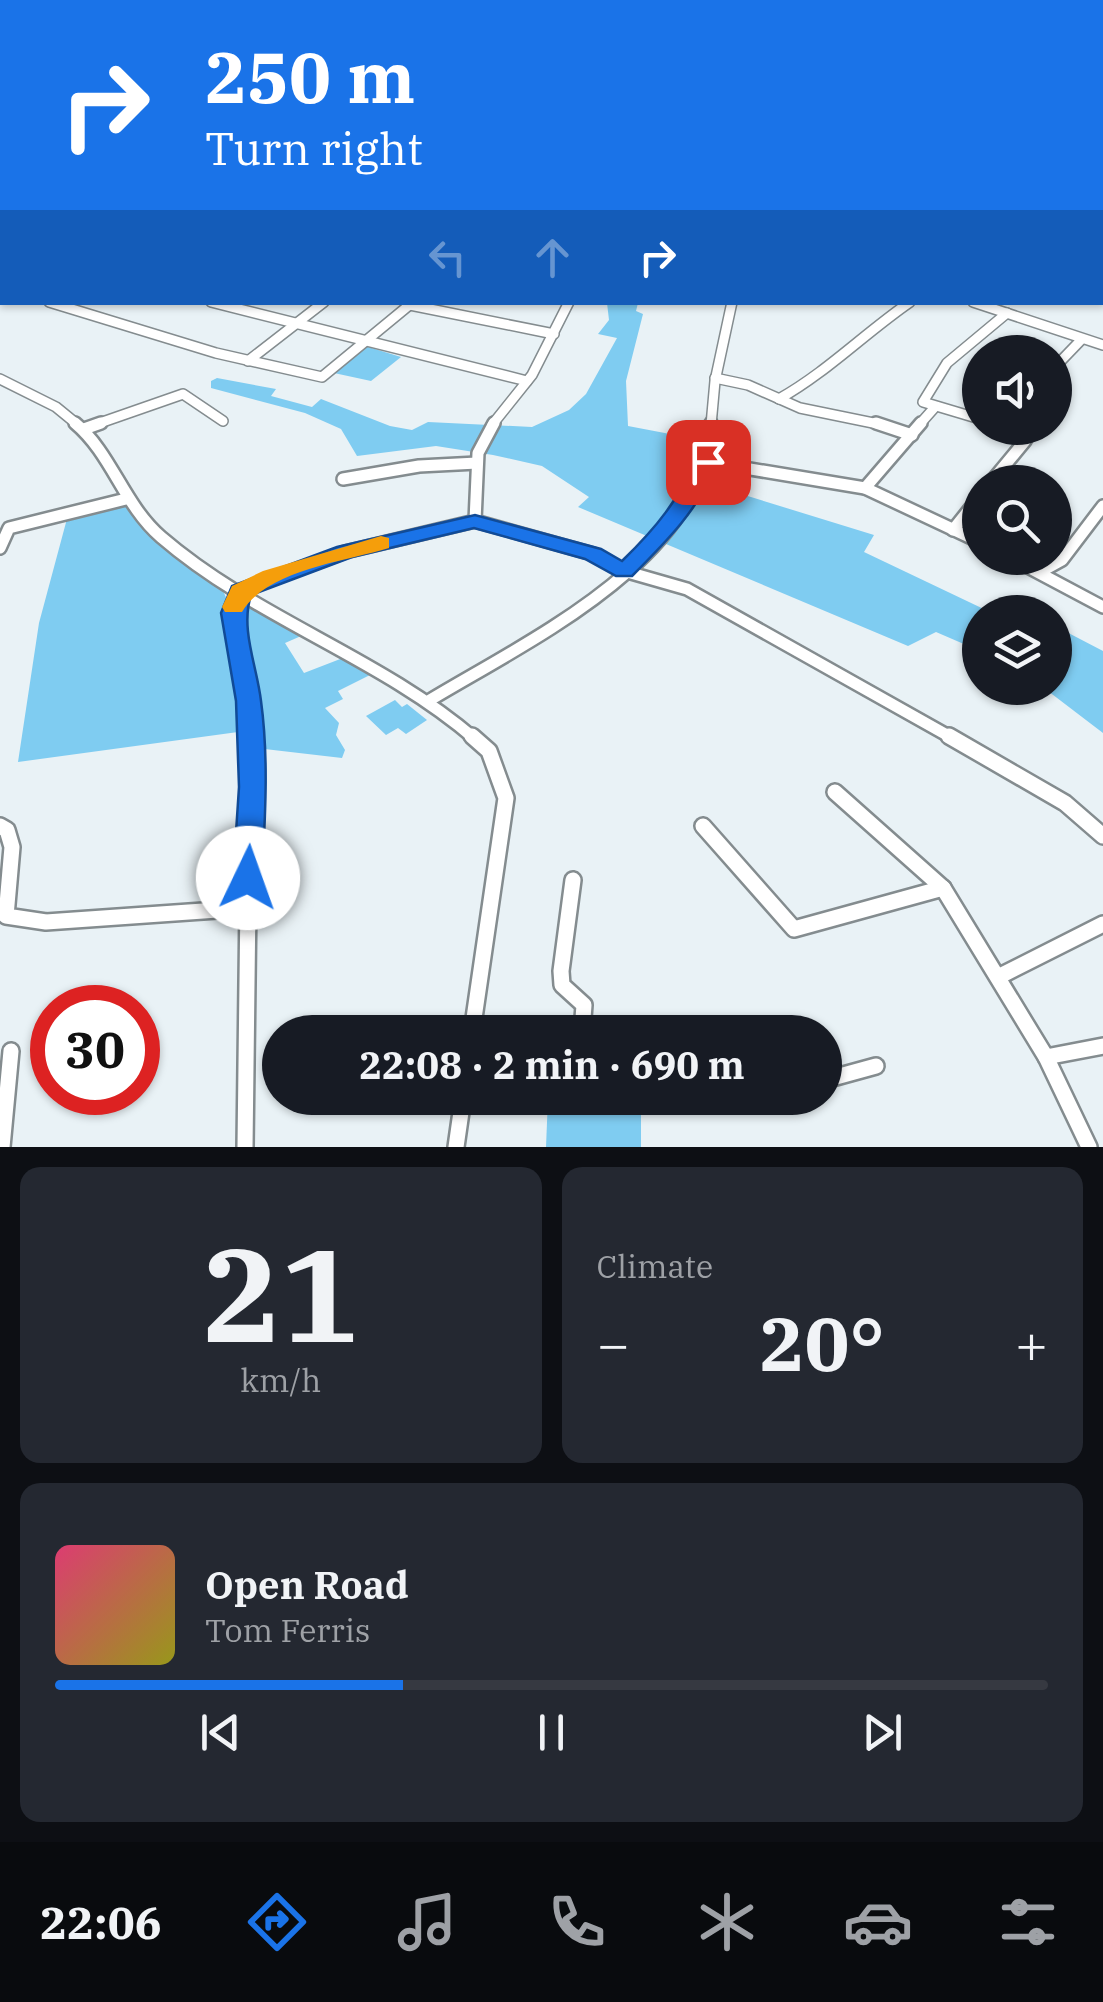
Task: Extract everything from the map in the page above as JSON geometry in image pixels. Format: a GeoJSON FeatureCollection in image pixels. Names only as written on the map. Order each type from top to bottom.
{"type":"FeatureCollection","features":[{"type":"Feature","properties":{"kind":"street"},"geometry":{"type":"LineString","coordinates":[[58,305],[248,362],[322,377],[410,305]]}},
{"type":"Feature","properties":{"kind":"street"},"geometry":{"type":"LineString","coordinates":[[72,309],[79,305]]}},
{"type":"Feature","properties":{"kind":"street"},"geometry":{"type":"LineString","coordinates":[[222,305],[527,381]]}},
{"type":"Feature","properties":{"kind":"street"},"geometry":{"type":"LineString","coordinates":[[248,362],[320,305]]}},
{"type":"Feature","properties":{"kind":"street"},"geometry":{"type":"LineString","coordinates":[[416,305],[554,334]]}},
{"type":"Feature","properties":{"kind":"street"},"geometry":{"type":"LineString","coordinates":[[475,522],[477,463],[494,422],[527,381],[568,305]]}},
{"type":"Feature","properties":{"kind":"street"},"geometry":{"type":"LineString","coordinates":[[430,700],[582,607],[676,518],[695,491],[708,462],[715,378],[731,305]]}},
{"type":"Feature","properties":{"kind":"street"},"geometry":{"type":"LineString","coordinates":[[779,399],[818,377],[858,338],[906,305]]}},
{"type":"Feature","properties":{"kind":"street"},"geometry":{"type":"LineString","coordinates":[[982,305],[1103,345]]}},
{"type":"Feature","properties":{"kind":"street"},"geometry":{"type":"LineString","coordinates":[[962,414],[924,402],[946,362],[1007,313]]}},
{"type":"Feature","properties":{"kind":"street"},"geometry":{"type":"LineString","coordinates":[[1072,349],[1081,340]]}},
{"type":"Feature","properties":{"kind":"street"},"geometry":{"type":"LineString","coordinates":[[715,378],[912,435]]}},
{"type":"Feature","properties":{"kind":"street"},"geometry":{"type":"LineString","coordinates":[[0,379],[44,400],[84,430],[108,459],[126,500],[161,537],[240,591],[430,700],[489,751],[506,798],[474,1015]]}},
{"type":"Feature","properties":{"kind":"street"},"geometry":{"type":"LineString","coordinates":[[84,430],[184,394],[224,421]]}},
{"type":"Feature","properties":{"kind":"street"},"geometry":{"type":"LineString","coordinates":[[865,488],[935,407]]}},
{"type":"Feature","properties":{"kind":"street"},"geometry":{"type":"LineString","coordinates":[[1006,465],[1023,445]]}},
{"type":"Feature","properties":{"kind":"street"},"geometry":{"type":"LineString","coordinates":[[708,462],[865,488],[962,534]]}},
{"type":"Feature","properties":{"kind":"street"},"geometry":{"type":"LineString","coordinates":[[343,479],[419,466],[477,463]]}},
{"type":"Feature","properties":{"kind":"street"},"geometry":{"type":"LineString","coordinates":[[0,548],[10,528],[126,500]]}},
{"type":"Feature","properties":{"kind":"street"},"geometry":{"type":"LineString","coordinates":[[1072,547],[1103,506]]}},
{"type":"Feature","properties":{"kind":"street"},"geometry":{"type":"LineString","coordinates":[[953,530],[962,519]]}},
{"type":"Feature","properties":{"kind":"street"},"geometry":{"type":"LineString","coordinates":[[240,591],[345,552],[475,522],[593,554],[624,571],[686,589],[802,652],[1065,803],[1103,836]]}},
{"type":"Feature","properties":{"kind":"street"},"geometry":{"type":"LineString","coordinates":[[1049,575],[1103,607]]}},
{"type":"Feature","properties":{"kind":"street"},"geometry":{"type":"LineString","coordinates":[[240,591],[233,613],[249,701],[252,787],[246,908],[244,1147]]}},
{"type":"Feature","properties":{"kind":"street"},"geometry":{"type":"LineString","coordinates":[[836,792],[944,888],[1046,1057],[1088,1147]]}},
{"type":"Feature","properties":{"kind":"street"},"geometry":{"type":"LineString","coordinates":[[0,826],[7,830],[12,847],[6,916],[46,922],[246,908]]}},
{"type":"Feature","properties":{"kind":"street"},"geometry":{"type":"LineString","coordinates":[[703,826],[794,928],[944,888]]}},
{"type":"Feature","properties":{"kind":"street"},"geometry":{"type":"LineString","coordinates":[[573,880],[562,986],[584,1005],[583,1015]]}},
{"type":"Feature","properties":{"kind":"street"},"geometry":{"type":"LineString","coordinates":[[998,978],[1103,924]]}},
{"type":"Feature","properties":{"kind":"street"},"geometry":{"type":"LineString","coordinates":[[1046,1057],[1103,1046]]}},
{"type":"Feature","properties":{"kind":"street"},"geometry":{"type":"LineString","coordinates":[[2,1147],[11,1052]]}},
{"type":"Feature","properties":{"kind":"street"},"geometry":{"type":"LineString","coordinates":[[842,1075],[876,1066]]}},
{"type":"Feature","properties":{"kind":"street"},"geometry":{"type":"LineString","coordinates":[[456,1147],[460,1115]]}},
{"type":"Feature","properties":{"kind":"shaded area"},"geometry":{"type":"Polygon","coordinates":[[[607,305],[638,305],[636,311],[643,314],[626,381],[628,426],[691,438],[694,467],[715,486],[874,535],[864,552],[962,599],[962,643],[936,632],[908,646],[578,507],[589,497],[542,466],[436,446],[357,456],[341,429],[305,413],[211,388],[211,381],[217,378],[276,389],[271,396],[312,407],[321,399],[390,426],[412,430],[428,422],[532,427],[569,410],[586,394],[617,338],[598,334],[609,320],[607,305]]]}},
{"type":"Feature","properties":{"kind":"shaded area"},"geometry":{"type":"Polygon","coordinates":[[[365,346],[401,357],[371,381],[334,373],[365,346]]]}},
{"type":"Feature","properties":{"kind":"shaded area"},"geometry":{"type":"Polygon","coordinates":[[[123,504],[209,575],[226,597],[236,656],[238,732],[18,762],[39,623],[68,515],[123,504]]]}},
{"type":"Feature","properties":{"kind":"shaded area"},"geometry":{"type":"Polygon","coordinates":[[[245,600],[308,633],[285,643],[304,673],[348,656],[376,672],[338,691],[343,699],[325,708],[339,723],[336,735],[345,750],[342,758],[256,748],[238,609],[245,600]]]}},
{"type":"Feature","properties":{"kind":"shaded area"},"geometry":{"type":"Polygon","coordinates":[[[1072,635],[1103,651],[1103,733],[1066,705],[1072,705],[1072,635]]]}},
{"type":"Feature","properties":{"kind":"shaded area"},"geometry":{"type":"Polygon","coordinates":[[[395,700],[427,720],[406,734],[398,728],[386,735],[366,716],[395,700]]]}},
{"type":"Feature","properties":{"kind":"shaded area"},"geometry":{"type":"Polygon","coordinates":[[[547,1115],[641,1115],[641,1147],[546,1147],[547,1115]]]}},
{"type":"Feature","properties":{"kind":"slow traffic"},"geometry":{"type":"LineString","coordinates":[[234,607],[240,591],[271,576],[381,543]]}},
{"type":"Feature","properties":{"kind":"route"},"geometry":{"type":"LineString","coordinates":[[248,878],[252,787],[249,701],[233,613],[240,591],[271,576],[345,552],[475,522],[593,554],[624,571],[666,530],[695,491],[708,462]]}}]}
